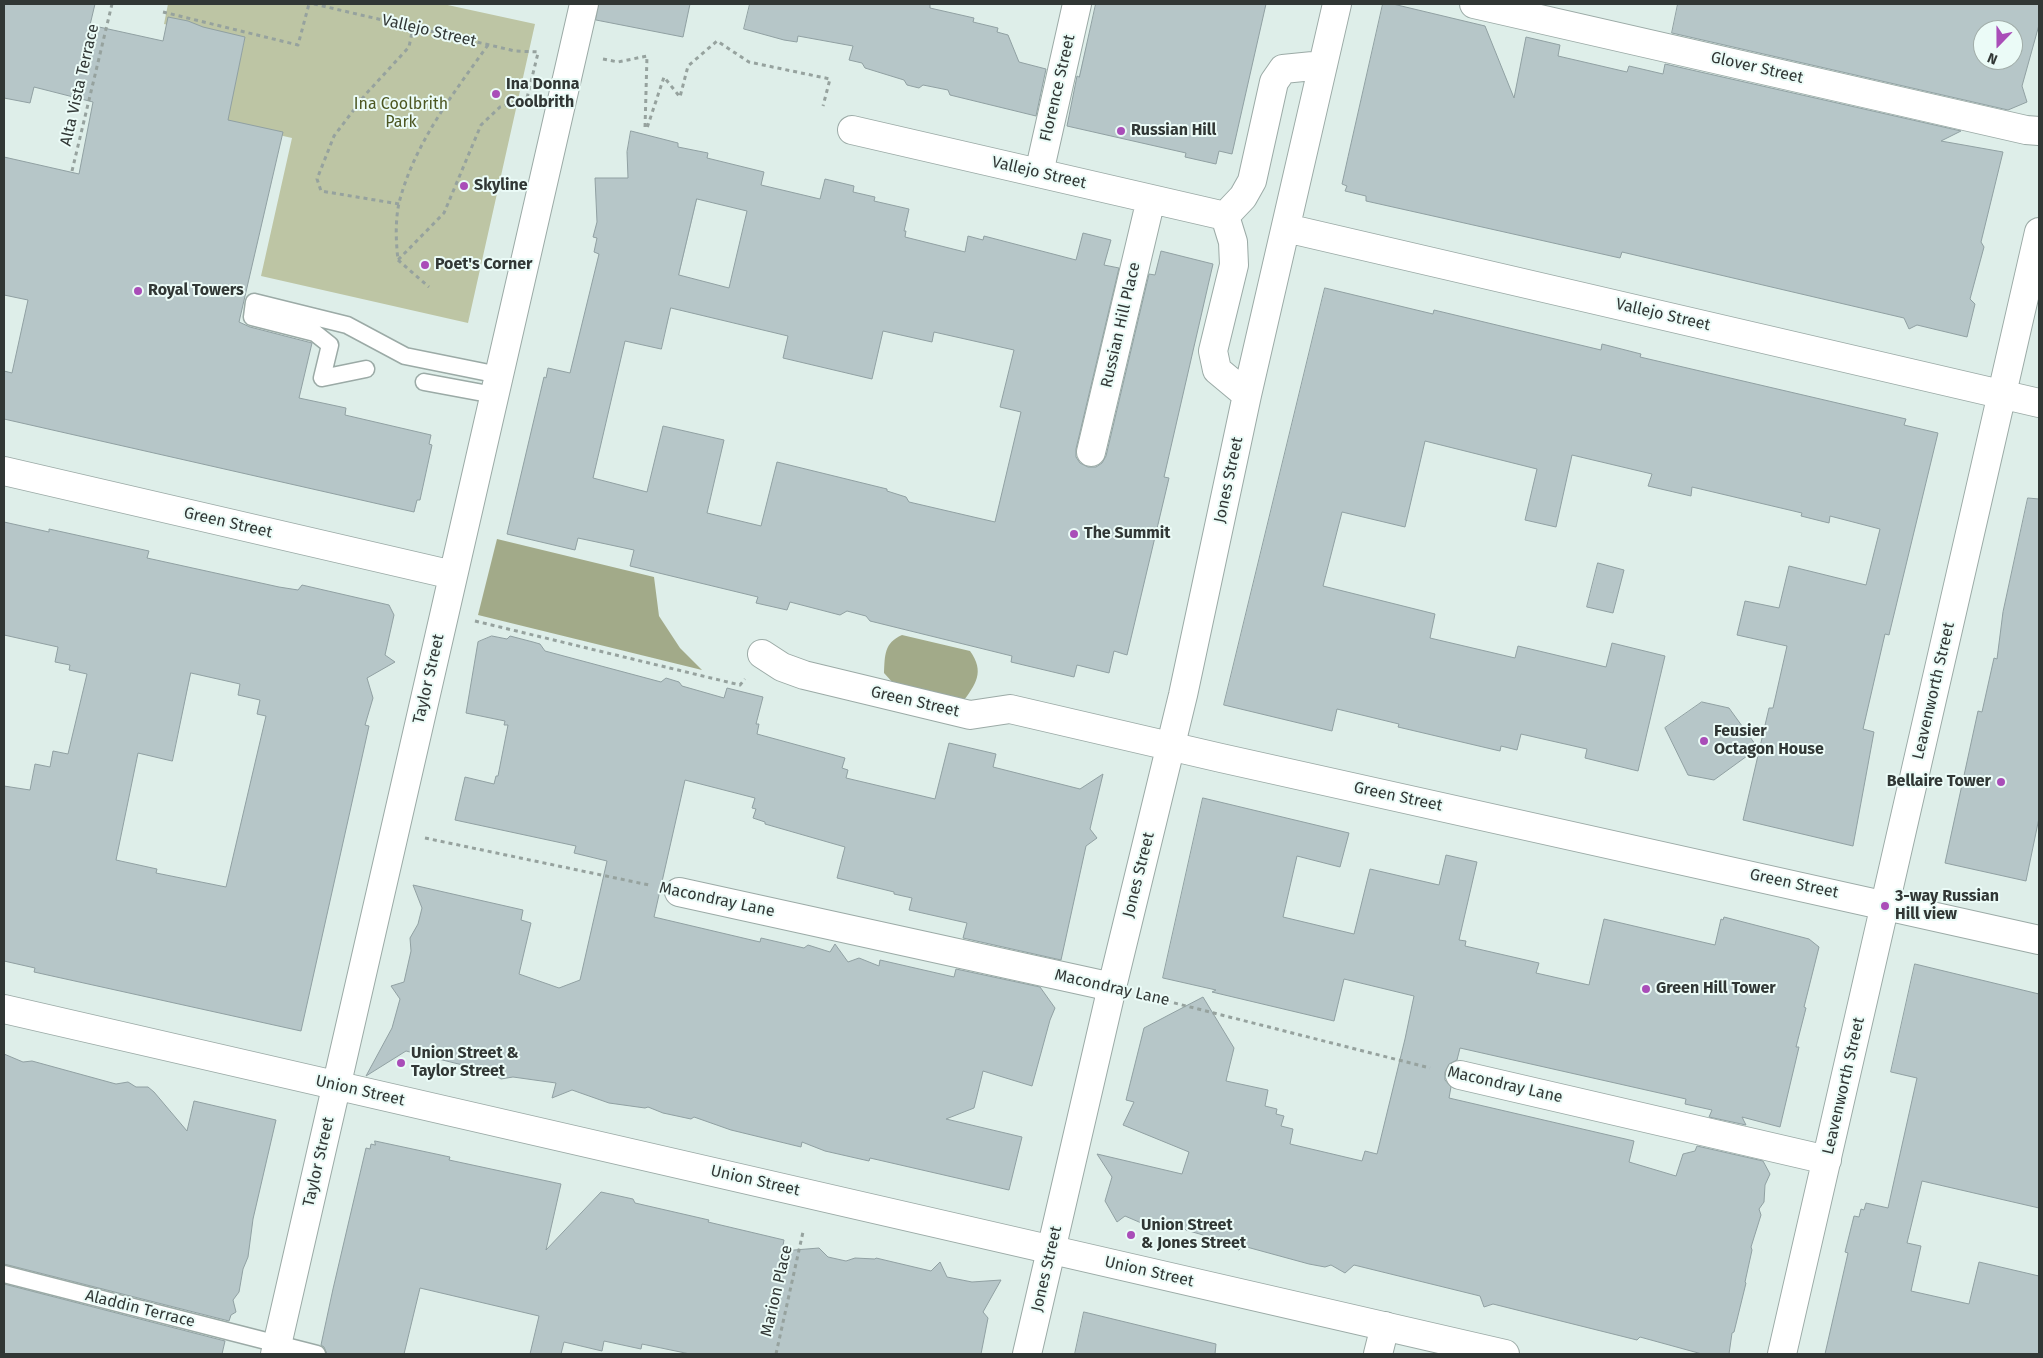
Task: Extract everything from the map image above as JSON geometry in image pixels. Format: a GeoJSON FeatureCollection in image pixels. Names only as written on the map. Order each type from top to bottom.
{"type":"FeatureCollection","features":[{"type":"Feature","properties":{"kind":"street","name":"Taylor Street"},"geometry":{"type":"LineString","coordinates":[[276,1349],[584,4]]}},
{"type":"Feature","properties":{"kind":"street","name":"Florence Street"},"geometry":{"type":"LineString","coordinates":[[1039,173],[1077,4]]}},
{"type":"Feature","properties":{"kind":"street","name":"Jones Street"},"geometry":{"type":"LineString","coordinates":[[1027,1354],[1112,987],[1171,746],[1247,395],[1337,4]]}},
{"type":"Feature","properties":{"kind":"street","name":"Glover Street"},"geometry":{"type":"LineString","coordinates":[[1474,4],[2026,130],[2039,131]]}},
{"type":"Feature","properties":{"kind":"street"},"geometry":{"type":"LineString","coordinates":[[1247,395],[1217,370],[1213,351],[1234,265],[1233,242],[1225,216],[1244,197],[1252,181],[1274,82],[1283,69],[1323,65]]}},
{"type":"Feature","properties":{"kind":"street","name":"Vallejo Street"},"geometry":{"type":"LineString","coordinates":[[852,130],[1225,216]]}},
{"type":"Feature","properties":{"kind":"street","name":"Russian Hill Place"},"geometry":{"type":"LineString","coordinates":[[1091,452],[1151,199]]}},
{"type":"Feature","properties":{"kind":"street","name":"Vallejo Street"},"geometry":{"type":"LineString","coordinates":[[1286,228],[2039,402]]}},
{"type":"Feature","properties":{"kind":"street","name":"Leavenworth Street"},"geometry":{"type":"LineString","coordinates":[[1782,1354],[2039,232]]}},
{"type":"Feature","properties":{"kind":"street","name":"Green Street"},"geometry":{"type":"LineString","coordinates":[[4,471],[453,576]]}},
{"type":"Feature","properties":{"kind":"street","name":"Green Street"},"geometry":{"type":"LineString","coordinates":[[762,654],[782,667],[804,675],[970,715],[1010,709],[2039,940]]}},
{"type":"Feature","properties":{"kind":"street","name":"Macondray Lane"},"geometry":{"type":"LineString","coordinates":[[679,892],[1112,987]]}},
{"type":"Feature","properties":{"kind":"street","name":"Union Street"},"geometry":{"type":"LineString","coordinates":[[4,1009],[1505,1354]]}},
{"type":"Feature","properties":{"kind":"street","name":"Macondray Lane"},"geometry":{"type":"LineString","coordinates":[[1460,1075],[1827,1160]]}},
{"type":"Feature","properties":{"kind":"street"},"geometry":{"type":"LineString","coordinates":[[1378,1354],[1385,1326]]}},
{"type":"Feature","properties":{"kind":"lane"},"geometry":{"type":"LineString","coordinates":[[366,369],[322,378],[330,345],[315,333],[252,318],[254,302],[346,324],[405,356],[496,385]]}},
{"type":"Feature","properties":{"kind":"lane"},"geometry":{"type":"LineString","coordinates":[[424,382],[496,385]]}},
{"type":"Feature","properties":{"kind":"lane","name":"Aladdin Terrace"},"geometry":{"type":"LineString","coordinates":[[4,1274],[276,1349],[317,1354]]}},
{"type":"Feature","properties":{"kind":"path","name":"Alta Vista Terrace"},"geometry":{"type":"LineString","coordinates":[[72,172],[112,4]]}},
{"type":"Feature","properties":{"kind":"path"},"geometry":{"type":"LineString","coordinates":[[163,12],[298,45],[309,4]]}},
{"type":"Feature","properties":{"kind":"path","name":"Vallejo Street"},"geometry":{"type":"LineString","coordinates":[[314,4],[515,51]]}},
{"type":"Feature","properties":{"kind":"path"},"geometry":{"type":"LineString","coordinates":[[399,204],[321,192],[317,179],[334,136],[365,95],[409,47],[413,27]]}},
{"type":"Feature","properties":{"kind":"path"},"geometry":{"type":"LineString","coordinates":[[618,62],[647,56],[645,128],[647,128],[664,77],[680,97],[688,66],[717,41],[749,62],[830,79],[823,106]]}},
{"type":"Feature","properties":{"kind":"path"},"geometry":{"type":"LineString","coordinates":[[429,287],[398,260],[396,236],[399,204],[415,157],[443,109],[488,45]]}},
{"type":"Feature","properties":{"kind":"path"},"geometry":{"type":"LineString","coordinates":[[398,260],[444,213],[481,125],[500,106],[527,98],[538,52]]}},
{"type":"Feature","properties":{"kind":"path"},"geometry":{"type":"LineString","coordinates":[[470,620],[740,686]]}},
{"type":"Feature","properties":{"kind":"path","name":"Macondray Lane"},"geometry":{"type":"LineString","coordinates":[[394,832],[679,892]]}},
{"type":"Feature","properties":{"kind":"path","name":"Macondray Lane"},"geometry":{"type":"LineString","coordinates":[[1112,987],[1460,1075]]}},
{"type":"Feature","properties":{"kind":"path","name":"Marion Place"},"geometry":{"type":"LineString","coordinates":[[776,1354],[803,1232]]}},
{"type":"Feature","properties":{"kind":"green space","name":"Ina Coolbrith Park"},"geometry":{"type":"Polygon","coordinates":[[[168,4],[443,4],[535,24],[468,323],[261,276],[292,138],[226,123],[244,42],[164,24],[168,4]]]}},
{"type":"Feature","properties":{"kind":"green space"},"geometry":{"type":"Polygon","coordinates":[[[497,539],[654,577],[659,616],[680,648],[702,670],[478,615],[497,539]]]}},
{"type":"Feature","properties":{"kind":"green space"},"geometry":{"type":"Polygon","coordinates":[[[902,635],[970,651],[975,658],[978,672],[975,684],[962,703],[894,684],[884,673],[887,650],[896,638],[902,635]]]}},
{"type":"Feature","properties":{"kind":"building"},"geometry":{"type":"Polygon","coordinates":[[[4,4],[95,4],[90,25],[163,41],[168,17],[245,37],[228,120],[283,132],[239,322],[250,327],[312,343],[299,398],[346,408],[345,415],[431,435],[429,444],[432,445],[420,500],[417,500],[414,512],[4,419],[4,371],[12,373],[28,300],[4,295],[4,157],[79,174],[93,102],[34,87],[30,103],[4,98],[4,4]]]}},
{"type":"Feature","properties":{"kind":"building"},"geometry":{"type":"Polygon","coordinates":[[[599,4],[690,4],[683,37],[596,20],[599,4]]]}},
{"type":"Feature","properties":{"kind":"building"},"geometry":{"type":"Polygon","coordinates":[[[750,4],[930,4],[930,8],[974,18],[973,22],[998,28],[997,32],[1008,35],[1019,62],[1046,69],[1036,116],[950,95],[948,90],[923,85],[919,88],[907,85],[904,80],[865,68],[862,63],[849,60],[853,46],[798,36],[797,42],[784,40],[744,29],[750,4]]]}},
{"type":"Feature","properties":{"kind":"building"},"geometry":{"type":"Polygon","coordinates":[[[1096,4],[1266,4],[1232,154],[1219,151],[1216,164],[1185,157],[1186,153],[1067,126],[1077,76],[1079,77],[1096,4]]]}},
{"type":"Feature","properties":{"kind":"building"},"geometry":{"type":"Polygon","coordinates":[[[1383,4],[1393,4],[1485,26],[1514,98],[1526,37],[1560,45],[1558,56],[1627,72],[1629,66],[1663,74],[1665,64],[1961,131],[1941,141],[2003,152],[1981,242],[1984,247],[1970,299],[1975,304],[1967,337],[1917,325],[1909,329],[1904,318],[1622,252],[1620,258],[1366,201],[1366,196],[1345,191],[1347,186],[1342,184],[1383,4]]]}},
{"type":"Feature","properties":{"kind":"building"},"geometry":{"type":"Polygon","coordinates":[[[1678,4],[2039,4],[2039,25],[2022,86],[2027,102],[2008,110],[1672,33],[1678,4]]]}},
{"type":"Feature","properties":{"kind":"building"},"geometry":{"type":"Polygon","coordinates":[[[631,131],[678,143],[678,147],[708,153],[707,158],[764,172],[761,185],[820,199],[825,179],[854,186],[853,192],[875,197],[874,201],[909,209],[904,231],[906,231],[905,237],[965,252],[968,236],[983,240],[984,236],[1076,260],[1083,233],[1111,240],[1104,265],[1119,268],[1076,449],[1076,457],[1080,463],[1088,467],[1096,467],[1102,463],[1106,456],[1149,274],[1155,275],[1161,251],[1213,264],[1164,477],[1169,478],[1127,655],[1114,651],[1109,673],[1077,665],[1074,677],[1011,662],[1012,656],[870,621],[866,616],[847,611],[840,615],[790,602],[787,610],[756,603],[758,597],[630,566],[634,550],[578,538],[575,550],[507,534],[544,377],[546,378],[548,368],[570,373],[599,254],[594,252],[597,238],[593,237],[597,222],[595,178],[628,178],[627,152],[631,131]],[[697,199],[679,275],[729,288],[747,211],[697,199]],[[671,308],[661,349],[625,341],[593,478],[647,492],[663,426],[724,440],[707,513],[761,526],[777,462],[887,489],[887,491],[906,497],[909,502],[995,522],[1021,412],[1000,407],[1014,350],[934,332],[932,342],[883,331],[872,379],[783,358],[788,336],[671,308]]]}},
{"type":"Feature","properties":{"kind":"building"},"geometry":{"type":"Polygon","coordinates":[[[1325,288],[1433,314],[1434,310],[1601,350],[1602,344],[1641,354],[1640,357],[1906,419],[1904,425],[1938,433],[1889,635],[1885,634],[1863,729],[1874,732],[1853,846],[1743,820],[1769,708],[1773,708],[1787,646],[1737,635],[1745,601],[1779,608],[1789,566],[1866,585],[1880,529],[1830,516],[1829,523],[1801,516],[1802,513],[1692,487],[1691,496],[1648,486],[1652,474],[1572,455],[1556,527],[1525,520],[1537,469],[1425,441],[1405,527],[1342,512],[1323,586],[1435,614],[1430,638],[1515,658],[1518,646],[1606,667],[1612,643],[1665,656],[1638,771],[1585,758],[1587,749],[1521,734],[1517,750],[1501,746],[1500,751],[1398,727],[1399,724],[1337,709],[1332,731],[1224,705],[1325,288]]]}},
{"type":"Feature","properties":{"kind":"building"},"geometry":{"type":"Polygon","coordinates":[[[2028,498],[2039,499],[2039,818],[2026,881],[1945,863],[1978,711],[1982,712],[1994,658],[1997,659],[2003,612],[2028,498]]]}},
{"type":"Feature","properties":{"kind":"building"},"geometry":{"type":"Polygon","coordinates":[[[4,522],[49,532],[49,529],[149,551],[147,558],[279,587],[298,590],[302,585],[389,605],[394,615],[385,655],[395,662],[367,678],[373,698],[365,725],[369,726],[301,1031],[34,972],[35,968],[4,961],[4,786],[30,790],[35,764],[50,767],[53,751],[68,754],[87,674],[69,670],[70,665],[55,662],[58,647],[4,635],[4,522]],[[191,673],[172,761],[138,753],[116,860],[157,869],[156,873],[226,887],[266,716],[257,714],[260,700],[238,695],[240,684],[191,673]]]}},
{"type":"Feature","properties":{"kind":"building"},"geometry":{"type":"Polygon","coordinates":[[[1598,563],[1624,570],[1613,613],[1587,607],[1598,563]]]}},
{"type":"Feature","properties":{"kind":"building"},"geometry":{"type":"Polygon","coordinates":[[[492,636],[507,639],[510,636],[533,642],[540,644],[545,651],[661,682],[666,678],[679,682],[682,686],[724,698],[727,688],[763,697],[756,724],[759,724],[757,734],[845,758],[842,768],[848,770],[846,778],[935,799],[949,743],[996,754],[993,767],[1080,789],[1103,774],[1090,829],[1097,838],[1086,846],[1061,960],[963,938],[967,923],[909,910],[912,898],[837,878],[845,847],[765,824],[765,822],[753,818],[756,809],[752,808],[755,798],[685,780],[654,917],[760,942],[761,938],[804,948],[808,945],[830,952],[835,944],[848,962],[859,958],[879,966],[880,960],[954,977],[956,969],[1040,987],[1055,1008],[1032,1086],[983,1071],[974,1108],[946,1119],[1022,1137],[1009,1190],[870,1158],[869,1161],[825,1151],[802,1142],[801,1147],[731,1130],[694,1117],[691,1119],[663,1113],[648,1107],[609,1103],[572,1090],[552,1098],[556,1083],[513,1077],[501,1079],[491,1072],[406,1051],[366,1076],[392,1028],[400,999],[391,986],[404,982],[411,951],[410,938],[418,924],[422,908],[413,885],[523,910],[521,920],[531,923],[519,974],[559,988],[580,980],[607,861],[574,853],[576,846],[455,820],[465,777],[494,784],[496,776],[498,776],[508,725],[504,725],[505,721],[466,713],[478,642],[492,636]]]}},
{"type":"Feature","properties":{"kind":"building","name":"Feusier Octagon House"},"geometry":{"type":"Polygon","coordinates":[[[1702,702],[1729,708],[1758,748],[1714,780],[1688,775],[1665,728],[1702,702]]]}},
{"type":"Feature","properties":{"kind":"building"},"geometry":{"type":"Polygon","coordinates":[[[1203,798],[1349,833],[1340,867],[1297,856],[1283,917],[1354,934],[1370,869],[1439,885],[1446,855],[1477,862],[1459,940],[1466,941],[1465,946],[1539,963],[1536,973],[1589,985],[1604,919],[1715,945],[1721,919],[1723,920],[1724,917],[1809,939],[1819,947],[1804,1007],[1806,1008],[1796,1047],[1799,1047],[1780,1127],[1742,1117],[1746,1125],[1709,1117],[1712,1110],[1685,1104],[1686,1099],[1460,1048],[1457,1060],[1449,1064],[1445,1072],[1445,1080],[1451,1087],[1449,1098],[1634,1141],[1629,1162],[1676,1176],[1683,1154],[1695,1151],[1697,1146],[1763,1161],[1770,1174],[1765,1185],[1764,1202],[1759,1209],[1761,1215],[1751,1247],[1746,1283],[1734,1332],[1732,1333],[1729,1354],[1702,1354],[1640,1337],[1637,1340],[1493,1304],[1484,1307],[1480,1296],[1354,1265],[1345,1273],[1331,1265],[1325,1267],[1309,1264],[1243,1246],[1239,1250],[1217,1242],[1209,1248],[1203,1235],[1186,1230],[1178,1223],[1168,1226],[1156,1221],[1146,1225],[1125,1216],[1117,1222],[1105,1201],[1112,1177],[1097,1154],[1182,1174],[1189,1152],[1123,1125],[1134,1102],[1126,1100],[1144,1028],[1203,997],[1234,1048],[1226,1081],[1268,1090],[1265,1106],[1277,1109],[1276,1114],[1284,1116],[1281,1126],[1293,1129],[1290,1144],[1362,1161],[1365,1151],[1377,1154],[1414,996],[1344,979],[1334,1021],[1212,992],[1216,990],[1163,978],[1203,798]]]}},
{"type":"Feature","properties":{"kind":"building"},"geometry":{"type":"Polygon","coordinates":[[[1915,964],[2039,994],[2039,1208],[1922,1181],[1907,1243],[1921,1246],[1911,1291],[1969,1304],[1979,1262],[2039,1276],[2039,1354],[1825,1354],[1848,1253],[1845,1252],[1854,1216],[1859,1217],[1861,1209],[1864,1210],[1866,1203],[1888,1208],[1917,1078],[1891,1072],[1915,964]]]}},
{"type":"Feature","properties":{"kind":"building"},"geometry":{"type":"Polygon","coordinates":[[[4,1054],[23,1062],[32,1061],[116,1084],[128,1082],[136,1087],[148,1087],[187,1131],[194,1101],[276,1120],[253,1219],[248,1257],[243,1269],[239,1292],[233,1300],[236,1312],[231,1315],[229,1321],[4,1264],[4,1054]]]}},
{"type":"Feature","properties":{"kind":"building"},"geometry":{"type":"Polygon","coordinates":[[[375,1141],[450,1157],[449,1160],[561,1184],[546,1250],[601,1192],[633,1199],[635,1203],[784,1240],[782,1251],[819,1248],[828,1257],[846,1261],[855,1258],[876,1258],[931,1271],[940,1262],[947,1277],[972,1282],[1001,1280],[983,1312],[988,1318],[981,1354],[690,1354],[642,1344],[641,1349],[604,1341],[602,1351],[564,1342],[561,1354],[530,1354],[539,1316],[420,1288],[404,1354],[327,1354],[321,1345],[333,1289],[366,1148],[370,1149],[371,1144],[375,1145],[375,1141]]]}},
{"type":"Feature","properties":{"kind":"building"},"geometry":{"type":"Polygon","coordinates":[[[4,1284],[225,1341],[222,1354],[4,1354],[4,1284]]]}},
{"type":"Feature","properties":{"kind":"building"},"geometry":{"type":"Polygon","coordinates":[[[1084,1312],[1216,1344],[1215,1354],[1075,1354],[1084,1312]]]}},
{"type":"Feature","properties":{"kind":"place","name":"Ina Donna Coolbrith"},"geometry":{"type":"Point","coordinates":[496,94]}},
{"type":"Feature","properties":{"kind":"place","name":"Russian Hill"},"geometry":{"type":"Point","coordinates":[1121,131]}},
{"type":"Feature","properties":{"kind":"place","name":"Skyline"},"geometry":{"type":"Point","coordinates":[464,186]}},
{"type":"Feature","properties":{"kind":"place","name":"Poet's Corner"},"geometry":{"type":"Point","coordinates":[425,265]}},
{"type":"Feature","properties":{"kind":"place","name":"Royal Towers"},"geometry":{"type":"Point","coordinates":[138,291]}},
{"type":"Feature","properties":{"kind":"place","name":"The Summit"},"geometry":{"type":"Point","coordinates":[1074,534]}},
{"type":"Feature","properties":{"kind":"place","name":"Feusier Octagon House"},"geometry":{"type":"Point","coordinates":[1704,741]}},
{"type":"Feature","properties":{"kind":"place","name":"Bellaire Tower"},"geometry":{"type":"Point","coordinates":[2001,782]}},
{"type":"Feature","properties":{"kind":"place","name":"3-way Russian Hill view"},"geometry":{"type":"Point","coordinates":[1885,906]}},
{"type":"Feature","properties":{"kind":"place","name":"Green Hill Tower"},"geometry":{"type":"Point","coordinates":[1646,989]}},
{"type":"Feature","properties":{"kind":"place","name":"Union Street & Taylor Street"},"geometry":{"type":"Point","coordinates":[401,1063]}},
{"type":"Feature","properties":{"kind":"place","name":"Union Street & Jones Street"},"geometry":{"type":"Point","coordinates":[1131,1235]}}]}
